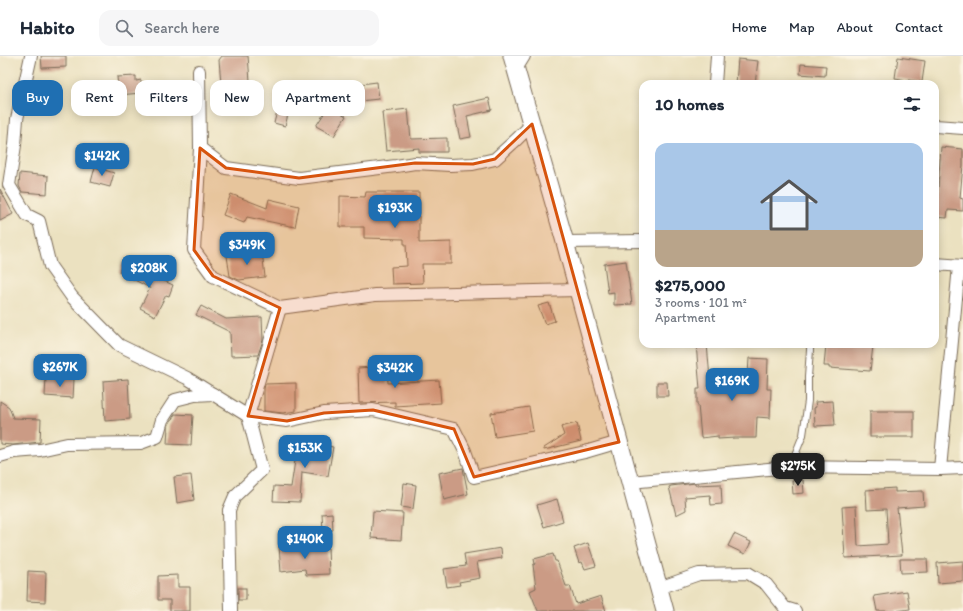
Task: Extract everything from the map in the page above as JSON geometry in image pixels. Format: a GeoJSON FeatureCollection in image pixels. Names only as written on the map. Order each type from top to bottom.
{"type":"FeatureCollection","features":[{"type":"Feature","properties":{"kind":"main road"},"geometry":{"type":"LineString","coordinates":[[518,60],[532,124],[665,611]]}},
{"type":"Feature","properties":{"kind":"street"},"geometry":{"type":"LineString","coordinates":[[31,56],[18,119],[9,185],[27,215],[39,221],[50,266],[72,297],[119,345],[187,378],[248,416],[287,421],[324,413],[373,410],[454,429],[465,452],[474,477],[584,452],[619,442]]}},
{"type":"Feature","properties":{"kind":"street"},"geometry":{"type":"LineString","coordinates":[[715,80],[717,56]]}},
{"type":"Feature","properties":{"kind":"street"},"geometry":{"type":"LineString","coordinates":[[199,70],[200,148],[194,250],[213,276],[280,308],[375,295],[578,290]]}},
{"type":"Feature","properties":{"kind":"street"},"geometry":{"type":"LineString","coordinates":[[200,148],[226,168],[299,178],[396,166],[415,162],[450,165],[473,164],[495,159],[532,124]]}},
{"type":"Feature","properties":{"kind":"street"},"geometry":{"type":"LineString","coordinates":[[939,126],[963,128]]}},
{"type":"Feature","properties":{"kind":"street"},"geometry":{"type":"LineString","coordinates":[[565,242],[639,241]]}},
{"type":"Feature","properties":{"kind":"street"},"geometry":{"type":"LineString","coordinates":[[939,264],[961,266],[940,469]]}},
{"type":"Feature","properties":{"kind":"street"},"geometry":{"type":"LineString","coordinates":[[232,611],[229,510],[235,496],[262,470],[248,416],[280,308]]}},
{"type":"Feature","properties":{"kind":"street"},"geometry":{"type":"LineString","coordinates":[[0,456],[14,452],[40,450],[67,444],[141,443],[157,437],[162,420],[175,400],[195,395],[213,394]]}},
{"type":"Feature","properties":{"kind":"street"},"geometry":{"type":"LineString","coordinates":[[630,482],[790,467],[963,468]]}},
{"type":"Feature","properties":{"kind":"street"},"geometry":{"type":"LineString","coordinates":[[659,588],[699,574],[748,573],[766,584],[786,608],[795,611]]}},
{"type":"Feature","properties":{"kind":"lane"},"geometry":{"type":"LineString","coordinates":[[790,467],[803,435],[808,401],[810,348]]}},
{"type":"Feature","properties":{"kind":"highlighted area"},"geometry":{"type":"Polygon","coordinates":[[[532,124],[619,442],[474,477],[454,429],[373,410],[324,413],[287,421],[248,416],[280,308],[213,276],[194,250],[200,148],[226,168],[299,178],[415,163],[473,164],[495,159],[532,124]]]}},
{"type":"Feature","properties":{"kind":"building"},"geometry":{"type":"Polygon","coordinates":[[[41,56],[66,56],[66,67],[42,68],[41,56]]]}},
{"type":"Feature","properties":{"kind":"building"},"geometry":{"type":"Polygon","coordinates":[[[222,56],[248,56],[250,80],[221,80],[219,60],[222,56]]]}},
{"type":"Feature","properties":{"kind":"building"},"geometry":{"type":"Polygon","coordinates":[[[898,57],[925,61],[922,80],[895,78],[898,57]]]}},
{"type":"Feature","properties":{"kind":"building"},"geometry":{"type":"Polygon","coordinates":[[[738,59],[758,61],[756,80],[736,80],[738,59]]]}},
{"type":"Feature","properties":{"kind":"building"},"geometry":{"type":"Polygon","coordinates":[[[801,64],[826,66],[825,76],[800,74],[801,64]]]}},
{"type":"Feature","properties":{"kind":"building"},"geometry":{"type":"Polygon","coordinates":[[[136,76],[135,94],[127,94],[127,80],[117,80],[117,77],[136,76]]]}},
{"type":"Feature","properties":{"kind":"building"},"geometry":{"type":"Polygon","coordinates":[[[377,82],[379,99],[365,100],[365,84],[377,82]]]}},
{"type":"Feature","properties":{"kind":"building"},"geometry":{"type":"Polygon","coordinates":[[[489,98],[492,110],[467,116],[471,137],[460,139],[453,106],[489,98]]]}},
{"type":"Feature","properties":{"kind":"building"},"geometry":{"type":"Polygon","coordinates":[[[408,109],[411,139],[447,138],[447,152],[419,152],[419,148],[386,151],[382,112],[408,109]]]}},
{"type":"Feature","properties":{"kind":"building"},"geometry":{"type":"Polygon","coordinates":[[[276,116],[288,116],[285,126],[274,123],[276,116]]]}},
{"type":"Feature","properties":{"kind":"building"},"geometry":{"type":"Polygon","coordinates":[[[322,116],[346,116],[334,136],[316,126],[322,116]]]}},
{"type":"Feature","properties":{"kind":"building"},"geometry":{"type":"Polygon","coordinates":[[[941,147],[963,149],[960,198],[963,199],[963,211],[948,210],[947,218],[939,217],[939,175],[941,147]]]}},
{"type":"Feature","properties":{"kind":"building"},"geometry":{"type":"Polygon","coordinates":[[[95,167],[114,173],[110,187],[91,182],[95,167]]]}},
{"type":"Feature","properties":{"kind":"building"},"geometry":{"type":"Polygon","coordinates":[[[20,173],[48,176],[47,194],[22,192],[19,186],[20,173]]]}},
{"type":"Feature","properties":{"kind":"building"},"geometry":{"type":"Polygon","coordinates":[[[0,189],[13,214],[0,221],[0,189]]]}},
{"type":"Feature","properties":{"kind":"building"},"geometry":{"type":"Polygon","coordinates":[[[366,192],[419,192],[419,243],[451,242],[451,264],[422,264],[423,283],[392,284],[391,267],[407,266],[406,244],[404,244],[404,239],[364,238],[364,227],[340,227],[340,196],[365,197],[366,192]]]}},
{"type":"Feature","properties":{"kind":"building"},"geometry":{"type":"Polygon","coordinates":[[[231,194],[267,208],[269,199],[299,206],[295,227],[247,217],[244,223],[223,215],[231,194]]]}},
{"type":"Feature","properties":{"kind":"building"},"geometry":{"type":"Polygon","coordinates":[[[262,251],[265,277],[239,280],[230,276],[227,256],[262,251]]]}},
{"type":"Feature","properties":{"kind":"building"},"geometry":{"type":"Polygon","coordinates":[[[626,261],[632,304],[614,305],[614,292],[608,293],[604,264],[626,261]]]}},
{"type":"Feature","properties":{"kind":"building"},"geometry":{"type":"Polygon","coordinates":[[[123,263],[156,279],[157,278],[173,285],[169,296],[166,295],[155,316],[140,308],[150,288],[119,272],[123,263]]]}},
{"type":"Feature","properties":{"kind":"building"},"geometry":{"type":"Polygon","coordinates":[[[549,303],[555,321],[545,324],[538,306],[549,303]]]}},
{"type":"Feature","properties":{"kind":"building"},"geometry":{"type":"Polygon","coordinates":[[[201,306],[226,319],[262,317],[263,340],[258,355],[231,356],[230,332],[196,315],[201,306]]]}},
{"type":"Feature","properties":{"kind":"building"},"geometry":{"type":"Polygon","coordinates":[[[696,348],[707,348],[711,390],[747,393],[749,358],[768,359],[767,389],[771,389],[770,418],[757,417],[756,438],[718,439],[718,436],[701,438],[697,405],[697,389],[700,389],[696,348]]]}},
{"type":"Feature","properties":{"kind":"building"},"geometry":{"type":"Polygon","coordinates":[[[826,348],[873,348],[870,371],[829,368],[829,366],[824,366],[826,348]]]}},
{"type":"Feature","properties":{"kind":"building"},"geometry":{"type":"Polygon","coordinates":[[[387,366],[388,383],[439,380],[441,403],[395,406],[395,402],[359,403],[358,368],[387,366]]]}},
{"type":"Feature","properties":{"kind":"building"},"geometry":{"type":"Polygon","coordinates":[[[46,378],[74,379],[73,398],[45,396],[46,378]]]}},
{"type":"Feature","properties":{"kind":"building"},"geometry":{"type":"Polygon","coordinates":[[[128,379],[130,419],[105,421],[103,381],[128,379]]]}},
{"type":"Feature","properties":{"kind":"building"},"geometry":{"type":"Polygon","coordinates":[[[657,382],[667,382],[668,396],[657,396],[657,382]]]}},
{"type":"Feature","properties":{"kind":"building"},"geometry":{"type":"Polygon","coordinates":[[[296,383],[296,411],[283,413],[264,411],[265,384],[296,383]]]}},
{"type":"Feature","properties":{"kind":"building"},"geometry":{"type":"Polygon","coordinates":[[[0,401],[9,407],[13,418],[41,419],[40,442],[13,445],[0,444],[0,401]]]}},
{"type":"Feature","properties":{"kind":"building"},"geometry":{"type":"Polygon","coordinates":[[[833,401],[835,425],[815,426],[815,402],[833,401]]]}},
{"type":"Feature","properties":{"kind":"building"},"geometry":{"type":"Polygon","coordinates":[[[529,407],[533,431],[495,437],[491,413],[529,407]]]}},
{"type":"Feature","properties":{"kind":"building"},"geometry":{"type":"Polygon","coordinates":[[[870,411],[914,411],[914,437],[870,437],[870,411]]]}},
{"type":"Feature","properties":{"kind":"building"},"geometry":{"type":"Polygon","coordinates":[[[175,414],[193,415],[191,445],[167,444],[168,426],[175,414]]]}},
{"type":"Feature","properties":{"kind":"building"},"geometry":{"type":"Polygon","coordinates":[[[577,423],[581,441],[544,450],[544,448],[564,435],[561,427],[577,423]]]}},
{"type":"Feature","properties":{"kind":"building"},"geometry":{"type":"Polygon","coordinates":[[[298,441],[333,447],[328,476],[302,472],[300,502],[273,501],[274,486],[291,487],[298,441]]]}},
{"type":"Feature","properties":{"kind":"building"},"geometry":{"type":"Polygon","coordinates":[[[463,468],[468,494],[444,500],[439,473],[463,468]]]}},
{"type":"Feature","properties":{"kind":"building"},"geometry":{"type":"Polygon","coordinates":[[[191,475],[194,500],[177,503],[174,477],[191,475]]]}},
{"type":"Feature","properties":{"kind":"building"},"geometry":{"type":"Polygon","coordinates":[[[803,480],[804,493],[793,494],[792,481],[803,480]]]}},
{"type":"Feature","properties":{"kind":"building"},"geometry":{"type":"Polygon","coordinates":[[[404,483],[416,485],[413,509],[401,507],[404,483]]]}},
{"type":"Feature","properties":{"kind":"building"},"geometry":{"type":"Polygon","coordinates":[[[695,483],[695,485],[721,484],[722,504],[711,505],[710,495],[685,497],[686,510],[676,515],[669,487],[695,483]]]}},
{"type":"Feature","properties":{"kind":"building"},"geometry":{"type":"Polygon","coordinates":[[[895,488],[895,492],[923,491],[924,506],[897,508],[902,555],[845,558],[842,507],[856,506],[858,546],[888,544],[886,509],[867,510],[866,490],[895,488]]]}},
{"type":"Feature","properties":{"kind":"building"},"geometry":{"type":"Polygon","coordinates":[[[557,499],[563,521],[544,527],[537,505],[557,499]]]}},
{"type":"Feature","properties":{"kind":"building"},"geometry":{"type":"Polygon","coordinates":[[[373,511],[403,513],[401,540],[371,538],[373,511]]]}},
{"type":"Feature","properties":{"kind":"building"},"geometry":{"type":"Polygon","coordinates":[[[332,513],[333,530],[323,531],[322,514],[332,513]]]}},
{"type":"Feature","properties":{"kind":"building"},"geometry":{"type":"Polygon","coordinates":[[[734,534],[751,542],[745,554],[728,546],[734,534]]]}},
{"type":"Feature","properties":{"kind":"building"},"geometry":{"type":"Polygon","coordinates":[[[588,543],[596,566],[585,569],[582,562],[579,563],[574,548],[588,543]]]}},
{"type":"Feature","properties":{"kind":"building"},"geometry":{"type":"Polygon","coordinates":[[[294,544],[295,549],[328,547],[329,574],[306,575],[305,569],[281,572],[279,546],[294,544]]]}},
{"type":"Feature","properties":{"kind":"building"},"geometry":{"type":"Polygon","coordinates":[[[501,548],[502,558],[477,562],[480,578],[459,582],[460,585],[447,587],[444,569],[466,566],[464,554],[501,548]]]}},
{"type":"Feature","properties":{"kind":"building"},"geometry":{"type":"Polygon","coordinates":[[[553,554],[566,586],[570,586],[576,604],[601,596],[606,611],[538,611],[530,591],[536,588],[533,565],[535,564],[534,559],[553,554]]]}},
{"type":"Feature","properties":{"kind":"building"},"geometry":{"type":"Polygon","coordinates":[[[900,559],[927,559],[928,572],[901,573],[900,559]]]}},
{"type":"Feature","properties":{"kind":"building"},"geometry":{"type":"Polygon","coordinates":[[[963,561],[963,581],[938,583],[937,563],[963,561]]]}},
{"type":"Feature","properties":{"kind":"building"},"geometry":{"type":"Polygon","coordinates":[[[28,571],[46,572],[45,602],[27,601],[28,571]]]}},
{"type":"Feature","properties":{"kind":"building"},"geometry":{"type":"Polygon","coordinates":[[[178,575],[178,587],[190,587],[190,611],[170,611],[170,600],[158,600],[158,576],[178,575]]]}},
{"type":"Feature","properties":{"kind":"building"},"geometry":{"type":"Polygon","coordinates":[[[238,588],[246,588],[246,600],[238,600],[238,588]]]}},
{"type":"Feature","properties":{"kind":"building"},"geometry":{"type":"Polygon","coordinates":[[[907,591],[910,609],[877,611],[874,596],[907,591]]]}}]}
